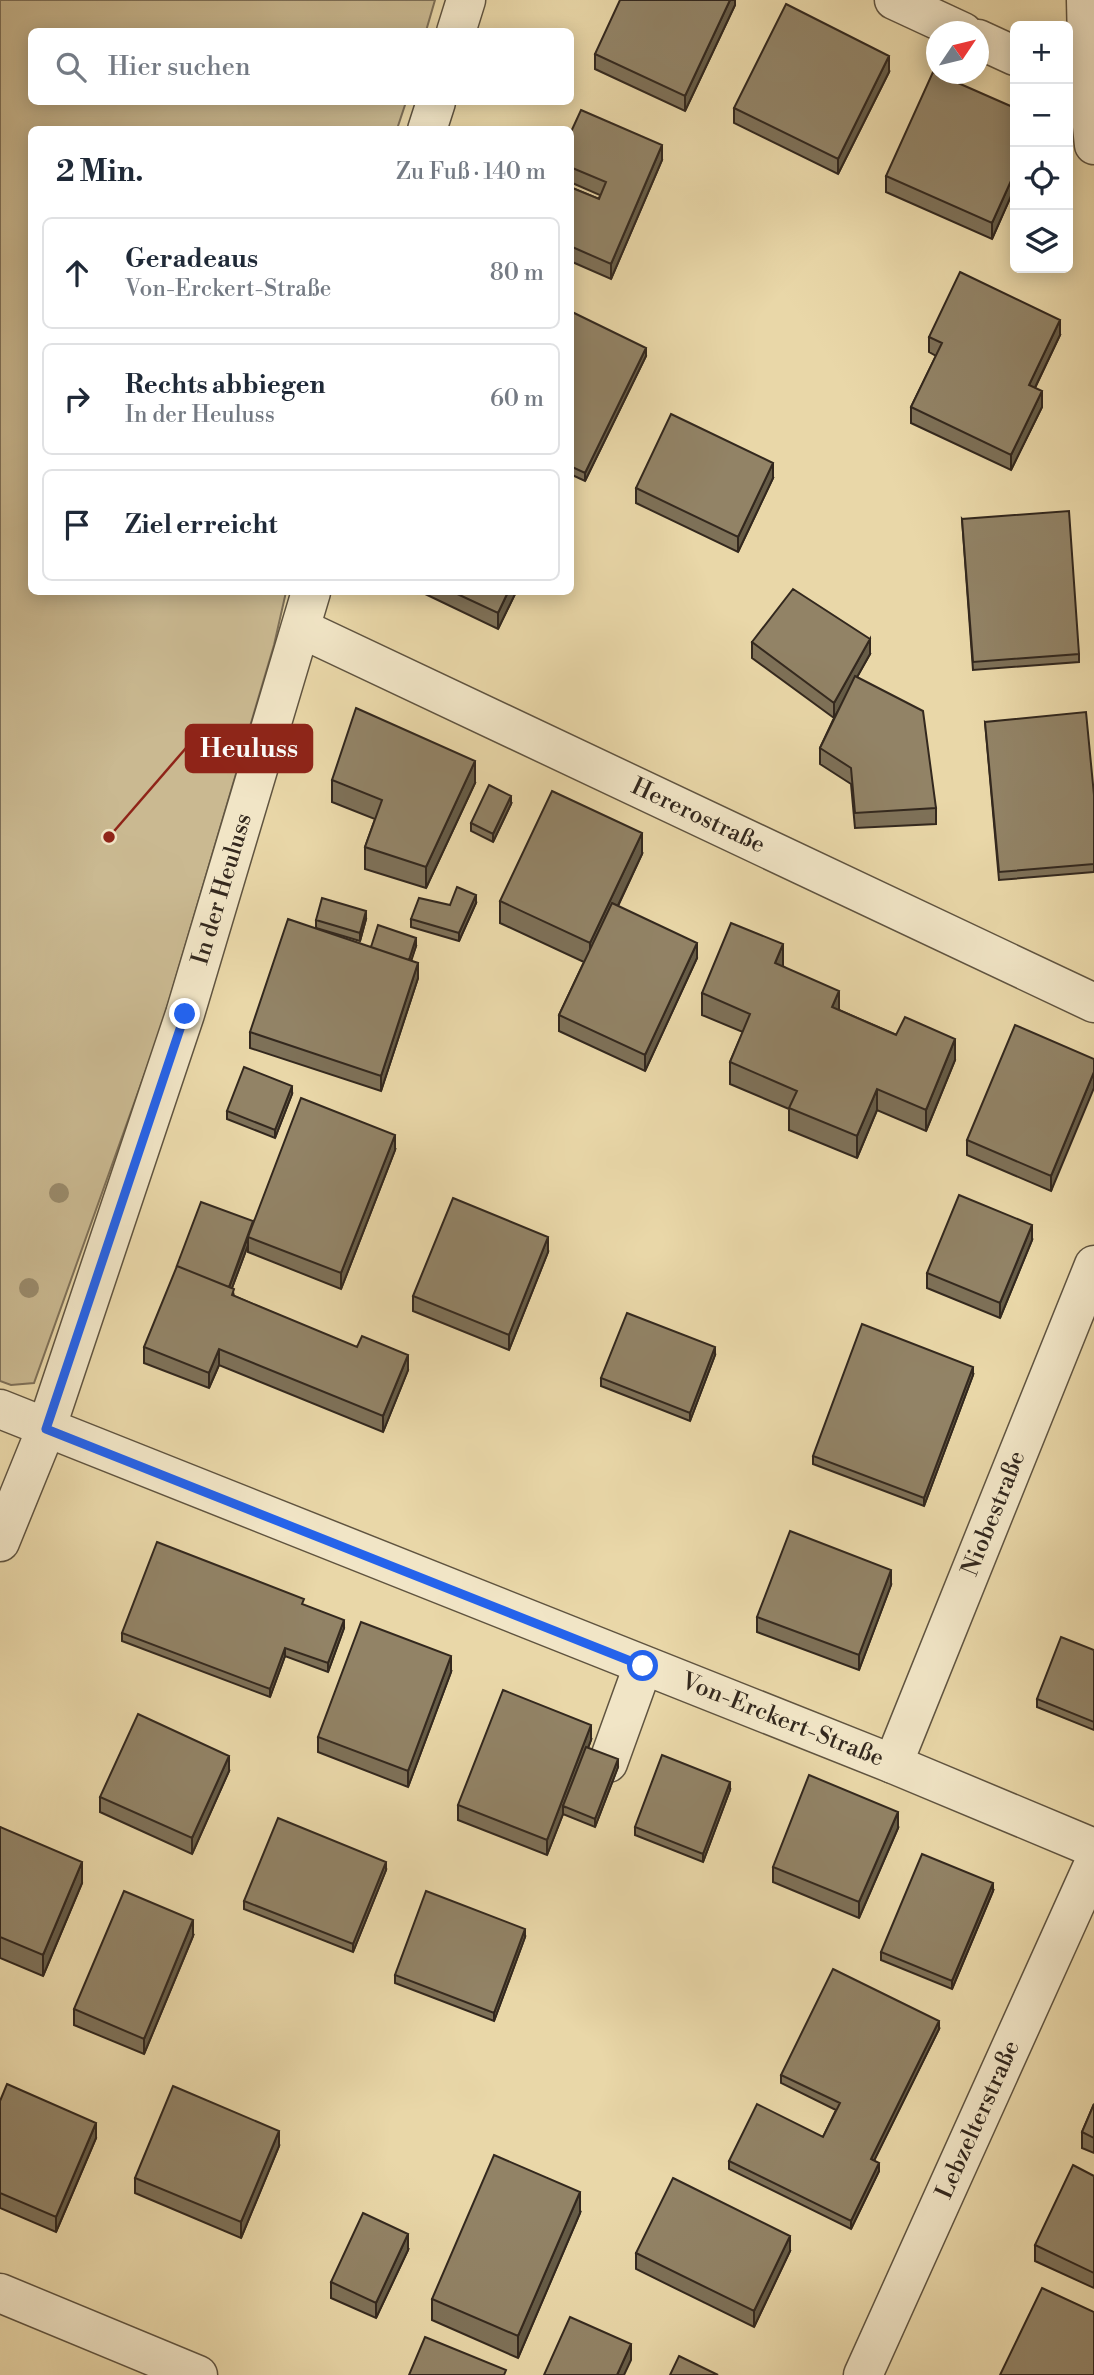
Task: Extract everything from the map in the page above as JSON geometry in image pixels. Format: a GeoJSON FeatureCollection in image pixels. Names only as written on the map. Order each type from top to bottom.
{"type":"FeatureCollection","features":[{"type":"Feature","properties":{"kind":"street"},"geometry":{"type":"LineString","coordinates":[[457,28],[466,0]]}},
{"type":"Feature","properties":{"kind":"street"},"geometry":{"type":"LineString","coordinates":[[894,0],[939,21]]}},
{"type":"Feature","properties":{"kind":"street"},"geometry":{"type":"LineString","coordinates":[[1086,0],[1083,87],[1094,145]]}},
{"type":"Feature","properties":{"kind":"street"},"geometry":{"type":"LineString","coordinates":[[989,44],[1010,53]]}},
{"type":"Feature","properties":{"kind":"street"},"geometry":{"type":"LineString","coordinates":[[428,126],[435,105]]}},
{"type":"Feature","properties":{"kind":"street","name":"In der Heuluss"},"geometry":{"type":"LineString","coordinates":[[0,1542],[46,1429],[185,1014],[310,595]]}},
{"type":"Feature","properties":{"kind":"street","name":"Hererostraße"},"geometry":{"type":"LineString","coordinates":[[302,629],[1094,1003]]}},
{"type":"Feature","properties":{"kind":"street","name":"Niobestraße"},"geometry":{"type":"LineString","coordinates":[[893,1764],[1094,1265]]}},
{"type":"Feature","properties":{"kind":"street","name":"Von-Erckert-Straße"},"geometry":{"type":"LineString","coordinates":[[0,1409],[893,1764],[1094,1848]]}},
{"type":"Feature","properties":{"kind":"street"},"geometry":{"type":"LineString","coordinates":[[608,1763],[643,1666]]}},
{"type":"Feature","properties":{"kind":"street","name":"Lebzelterstraße"},"geometry":{"type":"LineString","coordinates":[[863,2375],[1094,1863]]}},
{"type":"Feature","properties":{"kind":"street"},"geometry":{"type":"LineString","coordinates":[[0,2293],[198,2375]]}},
{"type":"Feature","properties":{"kind":"shaded area"},"geometry":{"type":"Polygon","coordinates":[[[0,0],[435,0],[427,28],[28,28],[28,105],[405,105],[398,126],[28,126],[28,595],[285,595],[274,645],[161,1028],[34,1383],[11,1385],[0,1381],[0,0]]]}},
{"type":"Feature","properties":{"kind":"building"},"geometry":{"type":"Polygon","coordinates":[[[620,0],[730,0],[685,96],[595,54],[620,0]]]}},
{"type":"Feature","properties":{"kind":"building"},"geometry":{"type":"Polygon","coordinates":[[[786,4],[889,56],[838,159],[734,108],[786,4]]]}},
{"type":"Feature","properties":{"kind":"building"},"geometry":{"type":"Polygon","coordinates":[[[928,84],[960,84],[1010,106],[1010,183],[992,223],[886,176],[928,84]]]}},
{"type":"Feature","properties":{"kind":"building"},"geometry":{"type":"Polygon","coordinates":[[[581,110],[662,145],[611,264],[574,248],[574,189],[599,199],[606,182],[574,169],[574,126],[581,110]]]}},
{"type":"Feature","properties":{"kind":"building"},"geometry":{"type":"Polygon","coordinates":[[[960,272],[1060,320],[1029,385],[1042,391],[1011,455],[911,407],[942,343],[929,337],[960,272]]]}},
{"type":"Feature","properties":{"kind":"building"},"geometry":{"type":"Polygon","coordinates":[[[574,313],[646,348],[585,473],[574,468],[574,313]]]}},
{"type":"Feature","properties":{"kind":"building"},"geometry":{"type":"Polygon","coordinates":[[[671,414],[773,463],[738,537],[636,488],[671,414]]]}},
{"type":"Feature","properties":{"kind":"building"},"geometry":{"type":"Polygon","coordinates":[[[1069,511],[1079,654],[973,662],[962,519],[1069,511]]]}},
{"type":"Feature","properties":{"kind":"building"},"geometry":{"type":"Polygon","coordinates":[[[793,589],[870,639],[834,703],[752,642],[793,589]]]}},
{"type":"Feature","properties":{"kind":"building"},"geometry":{"type":"Polygon","coordinates":[[[459,595],[507,595],[498,613],[459,595]]]}},
{"type":"Feature","properties":{"kind":"building"},"geometry":{"type":"Polygon","coordinates":[[[855,676],[923,711],[936,808],[855,813],[851,768],[820,748],[855,676]]]}},
{"type":"Feature","properties":{"kind":"building"},"geometry":{"type":"Polygon","coordinates":[[[356,708],[475,761],[426,867],[365,847],[382,800],[332,780],[356,708]]]}},
{"type":"Feature","properties":{"kind":"building"},"geometry":{"type":"Polygon","coordinates":[[[1086,712],[1094,795],[1094,864],[999,872],[985,722],[1086,712]]]}},
{"type":"Feature","properties":{"kind":"building"},"geometry":{"type":"Polygon","coordinates":[[[489,785],[511,796],[493,834],[471,823],[489,785]]]}},
{"type":"Feature","properties":{"kind":"building"},"geometry":{"type":"Polygon","coordinates":[[[552,791],[642,833],[590,943],[500,901],[552,791]]]}},
{"type":"Feature","properties":{"kind":"building"},"geometry":{"type":"Polygon","coordinates":[[[457,887],[476,895],[459,933],[411,919],[419,898],[450,905],[457,887]]]}},
{"type":"Feature","properties":{"kind":"building"},"geometry":{"type":"Polygon","coordinates":[[[322,898],[366,911],[360,933],[316,920],[322,898]]]}},
{"type":"Feature","properties":{"kind":"building"},"geometry":{"type":"Polygon","coordinates":[[[612,903],[697,943],[645,1055],[559,1015],[612,903]]]}},
{"type":"Feature","properties":{"kind":"building"},"geometry":{"type":"Polygon","coordinates":[[[288,919],[418,963],[381,1076],[250,1032],[288,919]]]}},
{"type":"Feature","properties":{"kind":"building"},"geometry":{"type":"Polygon","coordinates":[[[731,923],[783,944],[775,963],[839,991],[832,1007],[896,1035],[905,1017],[955,1039],[926,1110],[877,1089],[857,1136],[789,1108],[797,1091],[730,1062],[750,1014],[702,993],[731,923]]]}},
{"type":"Feature","properties":{"kind":"building"},"geometry":{"type":"Polygon","coordinates":[[[378,925],[416,938],[409,960],[371,947],[378,925]]]}},
{"type":"Feature","properties":{"kind":"building"},"geometry":{"type":"Polygon","coordinates":[[[1015,1025],[1094,1059],[1094,1072],[1051,1176],[967,1140],[1015,1025]]]}},
{"type":"Feature","properties":{"kind":"building"},"geometry":{"type":"Polygon","coordinates":[[[244,1067],[292,1086],[275,1130],[227,1111],[244,1067]]]}},
{"type":"Feature","properties":{"kind":"building"},"geometry":{"type":"Polygon","coordinates":[[[301,1098],[395,1135],[341,1273],[248,1237],[301,1098]]]}},
{"type":"Feature","properties":{"kind":"building"},"geometry":{"type":"Polygon","coordinates":[[[959,1195],[1032,1225],[1000,1303],[927,1273],[959,1195]]]}},
{"type":"Feature","properties":{"kind":"building"},"geometry":{"type":"Polygon","coordinates":[[[453,1198],[548,1237],[509,1335],[413,1296],[453,1198]]]}},
{"type":"Feature","properties":{"kind":"building"},"geometry":{"type":"Polygon","coordinates":[[[201,1202],[253,1221],[229,1287],[177,1266],[176,1268],[201,1202]]]}},
{"type":"Feature","properties":{"kind":"building"},"geometry":{"type":"Polygon","coordinates":[[[177,1266],[234,1289],[232,1295],[357,1347],[362,1336],[408,1355],[383,1416],[219,1349],[209,1373],[144,1347],[177,1266]]]}},
{"type":"Feature","properties":{"kind":"building"},"geometry":{"type":"Polygon","coordinates":[[[627,1313],[715,1347],[690,1413],[601,1378],[627,1313]]]}},
{"type":"Feature","properties":{"kind":"building"},"geometry":{"type":"Polygon","coordinates":[[[862,1324],[973,1367],[924,1498],[813,1456],[862,1324]]]}},
{"type":"Feature","properties":{"kind":"building"},"geometry":{"type":"Polygon","coordinates":[[[790,1531],[891,1570],[859,1655],[757,1617],[790,1531]]]}},
{"type":"Feature","properties":{"kind":"building"},"geometry":{"type":"Polygon","coordinates":[[[157,1542],[304,1599],[302,1604],[344,1620],[328,1663],[285,1648],[270,1689],[122,1633],[157,1542]]]}},
{"type":"Feature","properties":{"kind":"building"},"geometry":{"type":"Polygon","coordinates":[[[361,1622],[451,1656],[408,1771],[318,1737],[361,1622]]]}},
{"type":"Feature","properties":{"kind":"building"},"geometry":{"type":"Polygon","coordinates":[[[1061,1637],[1094,1650],[1094,1722],[1037,1699],[1061,1637]]]}},
{"type":"Feature","properties":{"kind":"building"},"geometry":{"type":"Polygon","coordinates":[[[503,1690],[591,1725],[547,1840],[458,1805],[503,1690]]]}},
{"type":"Feature","properties":{"kind":"building"},"geometry":{"type":"Polygon","coordinates":[[[138,1714],[229,1756],[192,1838],[100,1797],[138,1714]]]}},
{"type":"Feature","properties":{"kind":"building"},"geometry":{"type":"Polygon","coordinates":[[[586,1747],[618,1759],[595,1819],[563,1806],[586,1747]]]}},
{"type":"Feature","properties":{"kind":"building"},"geometry":{"type":"Polygon","coordinates":[[[662,1755],[730,1782],[703,1854],[635,1827],[662,1755]]]}},
{"type":"Feature","properties":{"kind":"building"},"geometry":{"type":"Polygon","coordinates":[[[809,1775],[898,1812],[859,1902],[773,1867],[809,1775]]]}},
{"type":"Feature","properties":{"kind":"building"},"geometry":{"type":"Polygon","coordinates":[[[278,1818],[386,1862],[353,1944],[244,1901],[278,1818]]]}},
{"type":"Feature","properties":{"kind":"building"},"geometry":{"type":"Polygon","coordinates":[[[0,1827],[82,1862],[43,1955],[0,1937],[0,1827]]]}},
{"type":"Feature","properties":{"kind":"building"},"geometry":{"type":"Polygon","coordinates":[[[922,1854],[993,1883],[952,1981],[881,1952],[922,1854]]]}},
{"type":"Feature","properties":{"kind":"building"},"geometry":{"type":"Polygon","coordinates":[[[124,1891],[193,1920],[144,2039],[74,2009],[124,1891]]]}},
{"type":"Feature","properties":{"kind":"building"},"geometry":{"type":"Polygon","coordinates":[[[426,1891],[525,1929],[494,2013],[395,1975],[426,1891]]]}},
{"type":"Feature","properties":{"kind":"building"},"geometry":{"type":"Polygon","coordinates":[[[833,1969],[939,2021],[871,2159],[879,2163],[851,2221],[729,2161],[757,2104],[823,2137],[840,2103],[781,2075],[833,1969]]]}},
{"type":"Feature","properties":{"kind":"building"},"geometry":{"type":"Polygon","coordinates":[[[7,2084],[96,2123],[56,2217],[0,2193],[0,2101],[7,2084]]]}},
{"type":"Feature","properties":{"kind":"building"},"geometry":{"type":"Polygon","coordinates":[[[173,2086],[279,2131],[241,2222],[135,2178],[173,2086]]]}},
{"type":"Feature","properties":{"kind":"building"},"geometry":{"type":"Polygon","coordinates":[[[1094,2104],[1094,2138],[1082,2132],[1094,2104]]]}},
{"type":"Feature","properties":{"kind":"building"},"geometry":{"type":"Polygon","coordinates":[[[494,2155],[580,2192],[518,2336],[432,2299],[494,2155]]]}},
{"type":"Feature","properties":{"kind":"building"},"geometry":{"type":"Polygon","coordinates":[[[1073,2165],[1094,2176],[1094,2273],[1035,2245],[1073,2165]]]}},
{"type":"Feature","properties":{"kind":"building"},"geometry":{"type":"Polygon","coordinates":[[[673,2178],[790,2236],[754,2311],[636,2253],[673,2178]]]}},
{"type":"Feature","properties":{"kind":"building"},"geometry":{"type":"Polygon","coordinates":[[[363,2213],[408,2234],[376,2303],[331,2282],[363,2213]]]}},
{"type":"Feature","properties":{"kind":"building"},"geometry":{"type":"Polygon","coordinates":[[[1042,2288],[1094,2312],[1094,2375],[1000,2375],[1042,2288]]]}},
{"type":"Feature","properties":{"kind":"building"},"geometry":{"type":"Polygon","coordinates":[[[570,2317],[631,2344],[617,2375],[544,2375],[570,2317]]]}},
{"type":"Feature","properties":{"kind":"building"},"geometry":{"type":"Polygon","coordinates":[[[425,2337],[506,2370],[504,2375],[409,2375],[425,2337]]]}},
{"type":"Feature","properties":{"kind":"building"},"geometry":{"type":"Polygon","coordinates":[[[679,2356],[718,2375],[670,2375],[679,2356]]]}},
{"type":"Feature","properties":{"kind":"place","name":"Heuluss"},"geometry":{"type":"Point","coordinates":[109,837]}},
{"type":"Feature","properties":{"kind":"route"},"geometry":{"type":"LineString","coordinates":[[185,1014],[46,1429],[643,1666]]}}]}
